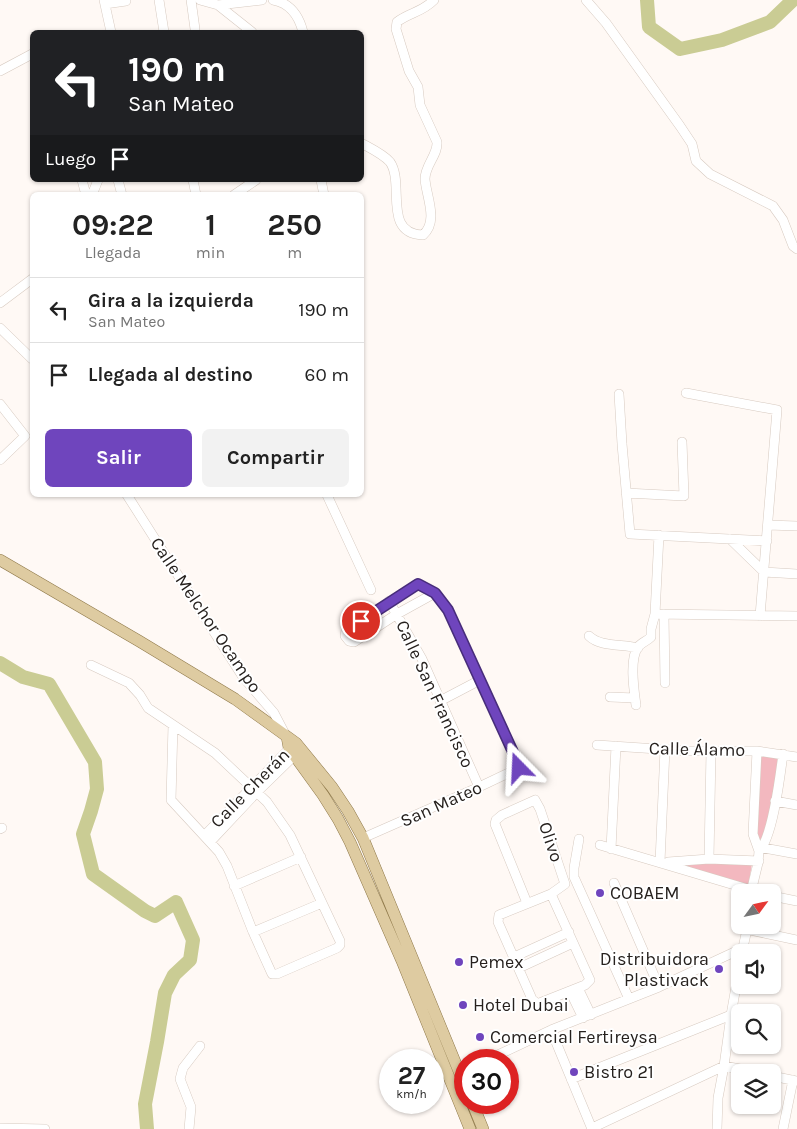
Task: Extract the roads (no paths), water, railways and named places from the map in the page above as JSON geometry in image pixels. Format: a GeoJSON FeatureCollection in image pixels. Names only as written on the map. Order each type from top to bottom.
{"type":"FeatureCollection","features":[{"type":"Feature","properties":{"kind":"main road"},"geometry":{"type":"LineString","coordinates":[[0,560],[139,641],[235,700],[292,744],[332,787],[348,811],[362,838],[454,1054]]}},
{"type":"Feature","properties":{"kind":"main road"},"geometry":{"type":"LineString","coordinates":[[292,744],[350,842],[402,961],[448,1079],[470,1129]]}},
{"type":"Feature","properties":{"kind":"main road"},"geometry":{"type":"LineString","coordinates":[[477,1114],[483,1129]]}},
{"type":"Feature","properties":{"kind":"street"},"geometry":{"type":"LineString","coordinates":[[159,0],[164,30]]}},
{"type":"Feature","properties":{"kind":"street"},"geometry":{"type":"LineString","coordinates":[[191,0],[195,29]]}},
{"type":"Feature","properties":{"kind":"street"},"geometry":{"type":"LineString","coordinates":[[200,0],[218,5],[262,0]]}},
{"type":"Feature","properties":{"kind":"street"},"geometry":{"type":"LineString","coordinates":[[273,0],[291,8],[301,23],[303,30]]}},
{"type":"Feature","properties":{"kind":"street"},"geometry":{"type":"LineString","coordinates":[[364,144],[390,162],[394,172],[397,210],[402,226],[410,233],[423,235],[427,231],[431,210],[425,176],[428,164],[437,148],[437,142],[420,105],[418,86],[409,71],[396,29],[397,22],[426,8],[434,0]]}},
{"type":"Feature","properties":{"kind":"street"},"geometry":{"type":"LineString","coordinates":[[586,0],[606,23],[680,126],[692,144],[696,161],[710,174],[773,206],[786,225],[788,236],[793,246],[797,248]]}},
{"type":"Feature","properties":{"kind":"street"},"geometry":{"type":"LineString","coordinates":[[109,30],[105,2],[126,1]]}},
{"type":"Feature","properties":{"kind":"street"},"geometry":{"type":"LineString","coordinates":[[218,5],[249,30]]}},
{"type":"Feature","properties":{"kind":"street"},"geometry":{"type":"LineString","coordinates":[[0,71],[30,55]]}},
{"type":"Feature","properties":{"kind":"street"},"geometry":{"type":"LineString","coordinates":[[238,192],[253,182]]}},
{"type":"Feature","properties":{"kind":"street"},"geometry":{"type":"LineString","coordinates":[[0,303],[30,280]]}},
{"type":"Feature","properties":{"kind":"street"},"geometry":{"type":"LineString","coordinates":[[0,328],[30,357]]}},
{"type":"Feature","properties":{"kind":"street"},"geometry":{"type":"LineString","coordinates":[[620,394],[630,534],[767,541]]}},
{"type":"Feature","properties":{"kind":"street"},"geometry":{"type":"LineString","coordinates":[[686,394],[777,410],[760,616]]}},
{"type":"Feature","properties":{"kind":"street"},"geometry":{"type":"LineString","coordinates":[[0,404],[25,436],[0,460]]}},
{"type":"Feature","properties":{"kind":"street"},"geometry":{"type":"LineString","coordinates":[[626,494],[684,496],[682,442]]}},
{"type":"Feature","properties":{"kind":"street","name":"Calle Melchor Ocampo"},"geometry":{"type":"LineString","coordinates":[[128,497],[216,636],[243,676],[274,713],[292,744]]}},
{"type":"Feature","properties":{"kind":"street"},"geometry":{"type":"LineString","coordinates":[[328,497],[371,590]]}},
{"type":"Feature","properties":{"kind":"street"},"geometry":{"type":"LineString","coordinates":[[768,525],[797,526]]}},
{"type":"Feature","properties":{"kind":"street"},"geometry":{"type":"LineString","coordinates":[[659,535],[660,614],[665,683]]}},
{"type":"Feature","properties":{"kind":"street"},"geometry":{"type":"LineString","coordinates":[[730,539],[764,572],[797,574]]}},
{"type":"Feature","properties":{"kind":"street"},"geometry":{"type":"LineString","coordinates":[[435,593],[352,642],[345,636],[346,630],[418,584],[435,593],[448,610],[480,680],[440,701]]}},
{"type":"Feature","properties":{"kind":"street","name":"Calle San Francisco"},"geometry":{"type":"LineString","coordinates":[[390,601],[422,659],[479,787]]}},
{"type":"Feature","properties":{"kind":"street"},"geometry":{"type":"LineString","coordinates":[[660,614],[797,616]]}},
{"type":"Feature","properties":{"kind":"street"},"geometry":{"type":"LineString","coordinates":[[610,697],[635,701],[633,681],[635,656],[638,648],[651,637],[651,629],[660,614]]}},
{"type":"Feature","properties":{"kind":"street"},"geometry":{"type":"LineString","coordinates":[[589,636],[606,643],[638,648]]}},
{"type":"Feature","properties":{"kind":"street"},"geometry":{"type":"LineString","coordinates":[[91,665],[129,683],[148,708],[215,753],[254,789],[279,818],[301,856],[340,941],[340,945],[277,974],[272,974],[227,866],[208,838],[171,800],[173,725]]}},
{"type":"Feature","properties":{"kind":"street","name":"San Mateo"},"geometry":{"type":"LineString","coordinates":[[362,838],[519,768],[480,680]]}},
{"type":"Feature","properties":{"kind":"street","name":"Calle Cherán"},"geometry":{"type":"LineString","coordinates":[[208,838],[254,789],[292,744]]}},
{"type":"Feature","properties":{"kind":"street","name":"Calle Álamo"},"geometry":{"type":"LineString","coordinates":[[597,745],[711,751],[757,751],[797,757]]}},
{"type":"Feature","properties":{"kind":"street"},"geometry":{"type":"LineString","coordinates":[[611,849],[616,746]]}},
{"type":"Feature","properties":{"kind":"street"},"geometry":{"type":"LineString","coordinates":[[661,862],[664,749]]}},
{"type":"Feature","properties":{"kind":"street"},"geometry":{"type":"LineString","coordinates":[[709,859],[711,751]]}},
{"type":"Feature","properties":{"kind":"street"},"geometry":{"type":"LineString","coordinates":[[757,751],[753,834],[760,848]]}},
{"type":"Feature","properties":{"kind":"street"},"geometry":{"type":"LineString","coordinates":[[755,884],[760,848],[768,834],[784,754]]}},
{"type":"Feature","properties":{"kind":"street","name":"Olivo"},"geometry":{"type":"LineString","coordinates":[[527,903],[495,824],[496,820],[502,815],[535,800],[540,809],[565,884],[551,894]]}},
{"type":"Feature","properties":{"kind":"street"},"geometry":{"type":"LineString","coordinates":[[775,800],[797,805]]}},
{"type":"Feature","properties":{"kind":"street"},"geometry":{"type":"LineString","coordinates":[[579,839],[574,877],[629,1000]]}},
{"type":"Feature","properties":{"kind":"street"},"geometry":{"type":"LineString","coordinates":[[600,845],[731,885]]}},
{"type":"Feature","properties":{"kind":"street"},"geometry":{"type":"LineString","coordinates":[[760,848],[797,854]]}},
{"type":"Feature","properties":{"kind":"street"},"geometry":{"type":"LineString","coordinates":[[234,886],[301,856]]}},
{"type":"Feature","properties":{"kind":"street"},"geometry":{"type":"LineString","coordinates":[[661,862],[709,859],[759,861]]}},
{"type":"Feature","properties":{"kind":"street"},"geometry":{"type":"LineString","coordinates":[[614,883],[659,987]]}},
{"type":"Feature","properties":{"kind":"street"},"geometry":{"type":"LineString","coordinates":[[551,894],[590,980],[574,990],[537,1004],[534,1002],[498,922],[499,916],[551,894]]}},
{"type":"Feature","properties":{"kind":"street"},"geometry":{"type":"LineString","coordinates":[[781,898],[797,901]]}},
{"type":"Feature","properties":{"kind":"street"},"geometry":{"type":"LineString","coordinates":[[253,932],[322,903]]}},
{"type":"Feature","properties":{"kind":"street"},"geometry":{"type":"LineString","coordinates":[[514,957],[569,932]]}},
{"type":"Feature","properties":{"kind":"street"},"geometry":{"type":"LineString","coordinates":[[772,934],[797,940]]}},
{"type":"Feature","properties":{"kind":"street"},"geometry":{"type":"LineString","coordinates":[[518,968],[573,943]]}},
{"type":"Feature","properties":{"kind":"street"},"geometry":{"type":"LineString","coordinates":[[510,1049],[551,1030],[629,1000],[731,955]]}},
{"type":"Feature","properties":{"kind":"street"},"geometry":{"type":"LineString","coordinates":[[574,990],[587,1016]]}},
{"type":"Feature","properties":{"kind":"street"},"geometry":{"type":"LineString","coordinates":[[571,1079],[731,1015],[718,1098],[717,1129]]}},
{"type":"Feature","properties":{"kind":"street"},"geometry":{"type":"LineString","coordinates":[[551,1030],[592,1128],[724,1066],[731,1067]]}},
{"type":"Feature","properties":{"kind":"street"},"geometry":{"type":"LineString","coordinates":[[189,1129],[191,1107],[180,1079],[182,1068],[200,1046]]}},
{"type":"Feature","properties":{"kind":"street"},"geometry":{"type":"LineString","coordinates":[[448,1079],[454,1076]]}},
{"type":"Feature","properties":{"kind":"street"},"geometry":{"type":"LineString","coordinates":[[781,1078],[795,1080],[783,1129]]}},
{"type":"Feature","properties":{"kind":"street"},"geometry":{"type":"LineString","coordinates":[[0,1128],[45,1129]]}},
{"type":"Feature","properties":{"kind":"waterway"},"geometry":{"type":"LineString","coordinates":[[647,0],[649,27],[680,49],[722,40],[770,22],[793,0]]}},
{"type":"Feature","properties":{"kind":"waterway"},"geometry":{"type":"LineString","coordinates":[[0,663],[23,677],[49,684],[95,762],[97,789],[83,834],[93,874],[155,916],[176,902],[193,940],[190,960],[174,975],[165,993],[145,1104],[147,1129]]}},
{"type":"Feature","properties":{"kind":"place","name":"COBAEM"},"geometry":{"type":"Point","coordinates":[600,893]}},
{"type":"Feature","properties":{"kind":"place","name":"Pemex"},"geometry":{"type":"Point","coordinates":[459,962]}},
{"type":"Feature","properties":{"kind":"place","name":"Distribuidora Plastivack"},"geometry":{"type":"Point","coordinates":[719,969]}},
{"type":"Feature","properties":{"kind":"place","name":"Hotel Dubai"},"geometry":{"type":"Point","coordinates":[463,1005]}},
{"type":"Feature","properties":{"kind":"place","name":"Comercial Fertireysa"},"geometry":{"type":"Point","coordinates":[480,1037]}},
{"type":"Feature","properties":{"kind":"place","name":"Bistro 21"},"geometry":{"type":"Point","coordinates":[574,1072]}}]}
